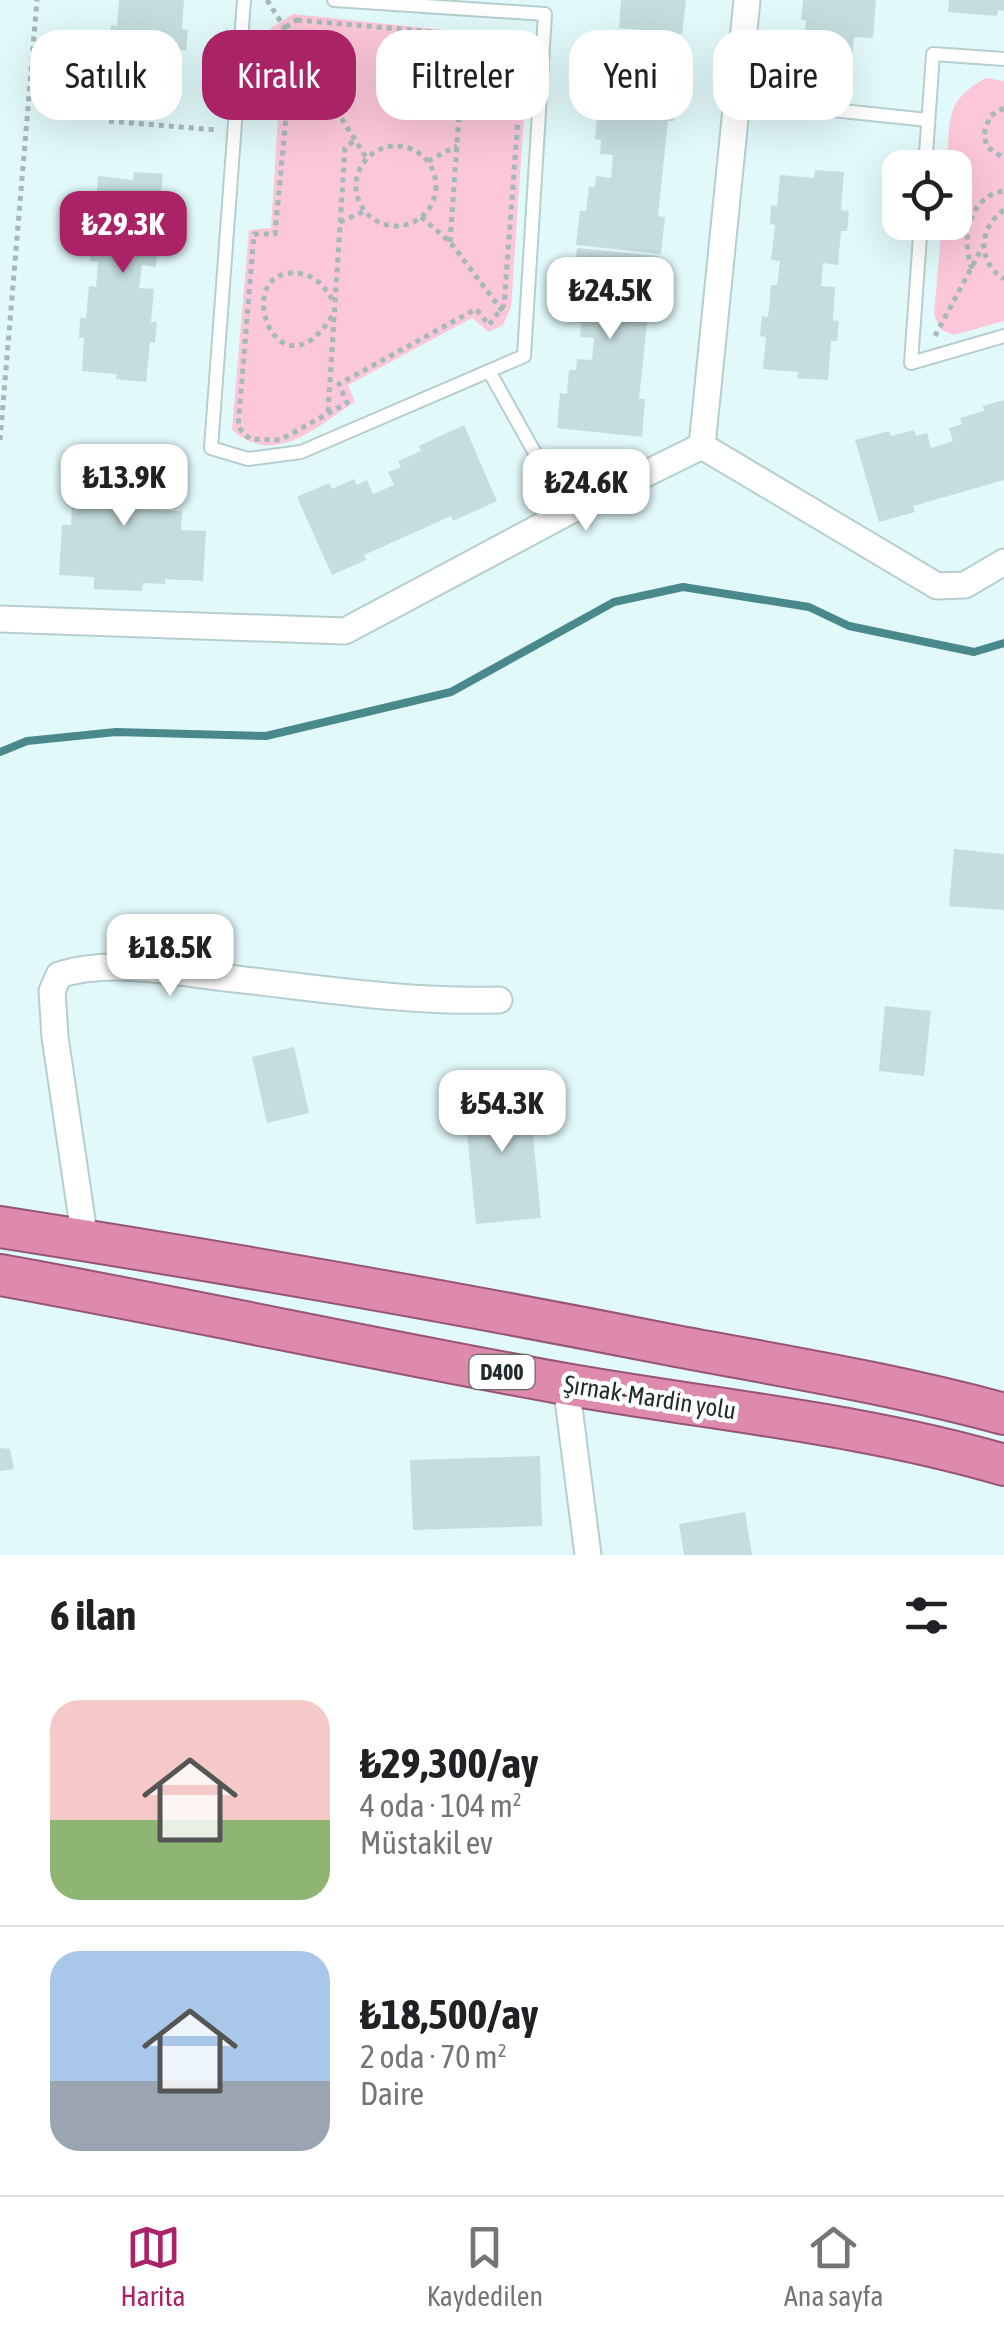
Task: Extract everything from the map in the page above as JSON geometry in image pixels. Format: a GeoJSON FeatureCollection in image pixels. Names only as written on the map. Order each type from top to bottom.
{"type":"FeatureCollection","features":[{"type":"Feature","properties":{"kind":"highway","name":"D400"},"geometry":{"type":"LineString","coordinates":[[0,1227],[252,1266],[550,1321],[846,1378],[1004,1414]]}},
{"type":"Feature","properties":{"kind":"highway","name":"Şırnak-Mardin yolu"},"geometry":{"type":"LineString","coordinates":[[0,1275],[566,1384],[814,1422],[946,1448],[1004,1465]]}},
{"type":"Feature","properties":{"kind":"street"},"geometry":{"type":"LineString","coordinates":[[743,30],[746,0]]}},
{"type":"Feature","properties":{"kind":"street"},"geometry":{"type":"LineString","coordinates":[[702,446],[735,120]]}},
{"type":"Feature","properties":{"kind":"street"},"geometry":{"type":"LineString","coordinates":[[0,618],[344,632],[568,512],[702,446]]}},
{"type":"Feature","properties":{"kind":"street"},"geometry":{"type":"LineString","coordinates":[[702,446],[937,586],[964,584],[1004,562]]}},
{"type":"Feature","properties":{"kind":"street"},"geometry":{"type":"LineString","coordinates":[[84,1240],[54,1037],[52,991],[59,975],[79,968],[164,971],[442,1002],[498,1000]]}},
{"type":"Feature","properties":{"kind":"street"},"geometry":{"type":"LineString","coordinates":[[566,1384],[588,1555]]}},
{"type":"Feature","properties":{"kind":"lane"},"geometry":{"type":"LineString","coordinates":[[244,0],[211,448],[248,458],[301,452],[524,356],[545,14],[334,0]]}},
{"type":"Feature","properties":{"kind":"lane"},"geometry":{"type":"LineString","coordinates":[[926,150],[933,54],[1004,58]]}},
{"type":"Feature","properties":{"kind":"lane"},"geometry":{"type":"LineString","coordinates":[[853,112],[928,120]]}},
{"type":"Feature","properties":{"kind":"lane"},"geometry":{"type":"LineString","coordinates":[[920,240],[911,363],[1004,336]]}},
{"type":"Feature","properties":{"kind":"lane"},"geometry":{"type":"LineString","coordinates":[[490,371],[568,512]]}},
{"type":"Feature","properties":{"kind":"path"},"geometry":{"type":"LineString","coordinates":[[0,440],[37,0]]}},
{"type":"Feature","properties":{"kind":"path"},"geometry":{"type":"LineString","coordinates":[[267,0],[366,160]]}},
{"type":"Feature","properties":{"kind":"path"},"geometry":{"type":"LineString","coordinates":[[464,30],[466,9]]}},
{"type":"Feature","properties":{"kind":"path"},"geometry":{"type":"LineString","coordinates":[[416,30],[297,20],[272,40],[266,102],[287,107],[276,234],[254,234],[238,427],[250,439],[280,440],[347,403],[339,384],[476,309],[489,325],[502,312],[518,120]]}},
{"type":"Feature","properties":{"kind":"path"},"geometry":{"type":"LineString","coordinates":[[1004,108],[990,116],[984,134],[986,147],[1004,158]]}},
{"type":"Feature","properties":{"kind":"path"},"geometry":{"type":"LineString","coordinates":[[450,242],[459,120]]}},
{"type":"Feature","properties":{"kind":"path"},"geometry":{"type":"LineString","coordinates":[[110,121],[234,131]]}},
{"type":"Feature","properties":{"kind":"path"},"geometry":{"type":"LineString","coordinates":[[326,442],[345,148],[355,140]]}},
{"type":"Feature","properties":{"kind":"path"},"geometry":{"type":"LineString","coordinates":[[428,160],[458,145]]}},
{"type":"Feature","properties":{"kind":"path"},"geometry":{"type":"LineString","coordinates":[[401,146],[416,150],[428,160],[436,175],[436,190],[432,206],[422,218],[408,225],[392,226],[365,211],[356,181],[366,160],[385,147],[401,146]]}},
{"type":"Feature","properties":{"kind":"path"},"geometry":{"type":"LineString","coordinates":[[972,269],[966,246],[970,221],[988,196],[1004,191]]}},
{"type":"Feature","properties":{"kind":"path"},"geometry":{"type":"LineString","coordinates":[[920,360],[972,269],[989,224],[1004,210]]}},
{"type":"Feature","properties":{"kind":"path"},"geometry":{"type":"LineString","coordinates":[[340,222],[365,211]]}},
{"type":"Feature","properties":{"kind":"path"},"geometry":{"type":"LineString","coordinates":[[422,218],[450,242],[525,338]]}},
{"type":"Feature","properties":{"kind":"path"},"geometry":{"type":"LineString","coordinates":[[983,246],[990,267],[1004,279]]}},
{"type":"Feature","properties":{"kind":"path"},"geometry":{"type":"LineString","coordinates":[[334,313],[320,334],[307,344],[291,345],[279,341],[272,333],[264,322],[261,306],[274,280],[290,273],[315,279],[324,285],[335,303]]}},
{"type":"Feature","properties":{"kind":"shaded area"},"geometry":{"type":"Polygon","coordinates":[[[293,14],[443,30],[376,30],[376,120],[524,120],[511,307],[503,325],[489,332],[472,318],[348,385],[355,402],[311,431],[280,444],[264,445],[248,441],[232,430],[249,230],[271,228],[278,120],[356,120],[356,30],[270,29],[293,14]]]}},
{"type":"Feature","properties":{"kind":"shaded area"},"geometry":{"type":"Polygon","coordinates":[[[986,78],[1004,81],[1004,321],[954,335],[941,330],[934,315],[941,240],[972,240],[972,150],[948,150],[951,115],[972,87],[986,78]]]}},
{"type":"Feature","properties":{"kind":"building"},"geometry":{"type":"Polygon","coordinates":[[[119,0],[184,0],[182,29],[188,30],[186,50],[182,50],[182,30],[110,30],[111,25],[117,26],[119,0]]]}},
{"type":"Feature","properties":{"kind":"building"},"geometry":{"type":"Polygon","coordinates":[[[621,0],[686,0],[682,30],[619,28],[621,0]]]}},
{"type":"Feature","properties":{"kind":"building"},"geometry":{"type":"Polygon","coordinates":[[[803,0],[876,0],[873,38],[854,37],[853,49],[853,30],[805,30],[806,20],[801,20],[803,0]]]}},
{"type":"Feature","properties":{"kind":"building"},"geometry":{"type":"Polygon","coordinates":[[[949,0],[1004,0],[1004,11],[998,10],[997,16],[948,12],[949,0]]]}},
{"type":"Feature","properties":{"kind":"building"},"geometry":{"type":"Polygon","coordinates":[[[597,120],[674,120],[668,121],[658,216],[665,217],[661,254],[576,245],[580,211],[586,211],[589,187],[595,187],[596,176],[611,178],[613,155],[600,154],[601,140],[595,139],[597,120]]]}},
{"type":"Feature","properties":{"kind":"building"},"geometry":{"type":"Polygon","coordinates":[[[815,170],[844,172],[841,210],[849,211],[847,231],[841,231],[838,265],[823,263],[821,286],[835,287],[833,320],[839,321],[837,341],[831,341],[828,380],[797,378],[798,372],[763,369],[766,337],[760,336],[762,316],[768,317],[771,285],[777,285],[780,261],[771,260],[775,225],[770,224],[771,205],[777,206],[780,175],[814,178],[815,170]]]}},
{"type":"Feature","properties":{"kind":"building"},"geometry":{"type":"Polygon","coordinates":[[[134,172],[163,174],[159,212],[168,213],[166,233],[159,232],[156,267],[142,265],[139,288],[154,289],[151,322],[157,322],[155,343],[150,342],[146,382],[82,371],[84,338],[79,338],[80,318],[86,318],[89,286],[96,287],[98,262],[90,261],[93,227],[88,226],[90,207],[96,207],[98,176],[133,180],[134,172]]]}},
{"type":"Feature","properties":{"kind":"building"},"geometry":{"type":"Polygon","coordinates":[[[577,248],[659,256],[655,304],[649,304],[639,399],[645,399],[642,437],[557,428],[560,393],[567,394],[569,370],[576,370],[577,359],[592,360],[594,338],[580,337],[581,323],[575,322],[578,297],[572,297],[577,248]]]}},
{"type":"Feature","properties":{"kind":"building"},"geometry":{"type":"Polygon","coordinates":[[[1004,400],[1004,480],[913,506],[915,512],[879,522],[855,440],[889,431],[891,436],[914,430],[916,436],[927,433],[931,448],[953,441],[949,428],[962,424],[960,418],[1004,400]]]}},
{"type":"Feature","properties":{"kind":"building"},"geometry":{"type":"Polygon","coordinates":[[[464,425],[497,501],[453,521],[451,516],[364,555],[366,560],[332,575],[297,497],[329,483],[332,489],[354,479],[357,485],[367,480],[373,494],[394,485],[388,472],[401,467],[398,461],[421,451],[419,446],[464,425]]]}},
{"type":"Feature","properties":{"kind":"building"},"geometry":{"type":"Polygon","coordinates":[[[75,449],[139,452],[136,509],[182,511],[181,530],[206,531],[203,581],[165,579],[165,584],[143,583],[142,591],[94,589],[94,577],[59,575],[62,525],[71,525],[75,449]]]}},
{"type":"Feature","properties":{"kind":"building"},"geometry":{"type":"Polygon","coordinates":[[[954,849],[1004,854],[1004,910],[949,906],[954,849]]]}},
{"type":"Feature","properties":{"kind":"building"},"geometry":{"type":"Polygon","coordinates":[[[885,1006],[931,1011],[924,1076],[879,1071],[885,1006]]]}},
{"type":"Feature","properties":{"kind":"building"},"geometry":{"type":"Polygon","coordinates":[[[294,1047],[309,1113],[267,1123],[252,1057],[294,1047]]]}},
{"type":"Feature","properties":{"kind":"building"},"geometry":{"type":"Polygon","coordinates":[[[528,1085],[541,1218],[476,1224],[463,1091],[528,1085]]]}},
{"type":"Feature","properties":{"kind":"building"},"geometry":{"type":"Polygon","coordinates":[[[0,1448],[10,1449],[14,1469],[0,1471],[0,1448]]]}},
{"type":"Feature","properties":{"kind":"building"},"geometry":{"type":"Polygon","coordinates":[[[540,1456],[542,1526],[413,1530],[410,1460],[540,1456]]]}},
{"type":"Feature","properties":{"kind":"building"},"geometry":{"type":"Polygon","coordinates":[[[745,1512],[752,1555],[684,1555],[679,1524],[745,1512]]]}},
{"type":"Feature","properties":{"kind":"waterway"},"geometry":{"type":"LineString","coordinates":[[0,752],[27,741],[116,732],[266,736],[451,692],[614,602],[683,587],[809,607],[849,626],[974,652],[1004,643]]}}]}
